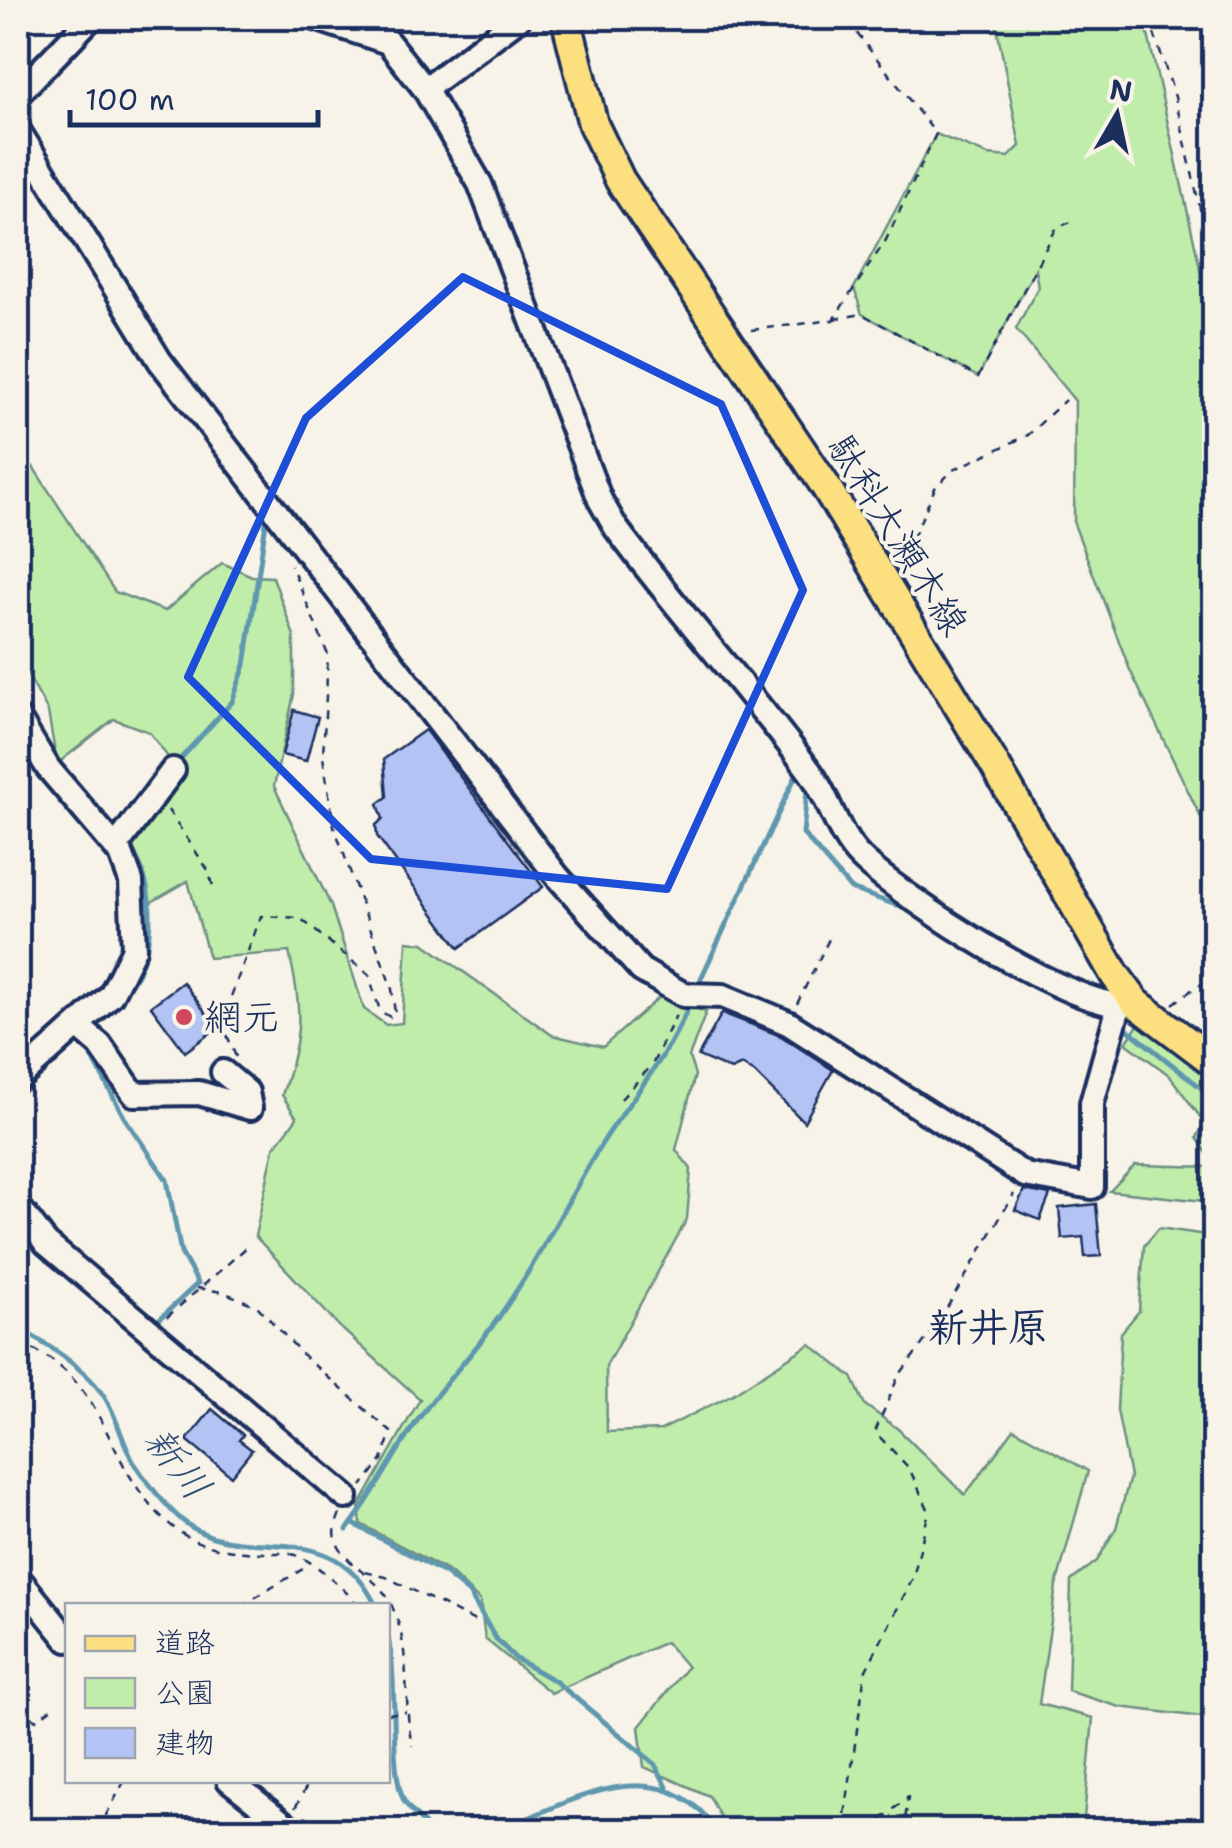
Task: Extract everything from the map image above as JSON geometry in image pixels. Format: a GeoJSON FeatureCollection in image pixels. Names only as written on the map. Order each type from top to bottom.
{"type":"FeatureCollection","features":[{"type":"Feature","properties":{"kind":"main road","name":"駄科大瀬木線"},"geometry":{"type":"LineString","coordinates":[[566,18],[593,124],[620,180],[725,334],[890,592],[1137,1009],[1214,1062]]}},
{"type":"Feature","properties":{"kind":"street"},"geometry":{"type":"LineString","coordinates":[[18,94],[90,18]]}},
{"type":"Feature","properties":{"kind":"street"},"geometry":{"type":"LineString","coordinates":[[18,130],[160,362],[557,876],[641,970],[684,995],[723,996],[788,1023],[1024,1175],[1092,1187],[1092,1102],[1137,1009],[1068,990],[986,946],[858,855],[812,775],[616,528],[600,500],[480,184],[426,90],[388,42],[314,18]]}},
{"type":"Feature","properties":{"kind":"street"},"geometry":{"type":"LineString","coordinates":[[426,90],[519,18]]}},
{"type":"Feature","properties":{"kind":"street"},"geometry":{"type":"LineString","coordinates":[[18,718],[48,768],[116,845],[131,881],[134,949],[111,995],[18,1079]]}},
{"type":"Feature","properties":{"kind":"street"},"geometry":{"type":"LineString","coordinates":[[116,845],[173,770]]}},
{"type":"Feature","properties":{"kind":"street"},"geometry":{"type":"LineString","coordinates":[[79,1027],[100,1045],[134,1094],[199,1093],[250,1108],[247,1092],[230,1066]]}},
{"type":"Feature","properties":{"kind":"street"},"geometry":{"type":"LineString","coordinates":[[18,1206],[46,1244],[346,1496]]}},
{"type":"Feature","properties":{"kind":"street"},"geometry":{"type":"LineString","coordinates":[[18,1578],[65,1636]]}},
{"type":"Feature","properties":{"kind":"street"},"geometry":{"type":"LineString","coordinates":[[232,1783],[290,1830]]}},
{"type":"Feature","properties":{"kind":"path"},"geometry":{"type":"LineString","coordinates":[[832,320],[886,240],[936,134],[846,18]]}},
{"type":"Feature","properties":{"kind":"path"},"geometry":{"type":"LineString","coordinates":[[1149,18],[1175,98],[1214,271]]}},
{"type":"Feature","properties":{"kind":"path"},"geometry":{"type":"LineString","coordinates":[[725,334],[862,314],[978,377],[1057,227],[1077,220]]}},
{"type":"Feature","properties":{"kind":"path"},"geometry":{"type":"LineString","coordinates":[[890,592],[935,488],[953,470],[1028,435],[1064,400]]}},
{"type":"Feature","properties":{"kind":"path"},"geometry":{"type":"LineString","coordinates":[[1214,447],[1202,472],[1207,502],[1214,509]]}},
{"type":"Feature","properties":{"kind":"path"},"geometry":{"type":"LineString","coordinates":[[230,1066],[226,1010],[261,916],[300,918],[369,975],[380,1010],[390,1017],[395,1014],[396,1001],[334,826],[323,757],[328,655],[286,552]]}},
{"type":"Feature","properties":{"kind":"path"},"geometry":{"type":"LineString","coordinates":[[148,803],[171,811],[214,886]]}},
{"type":"Feature","properties":{"kind":"path"},"geometry":{"type":"LineString","coordinates":[[788,1023],[828,939]]}},
{"type":"Feature","properties":{"kind":"path"},"geometry":{"type":"LineString","coordinates":[[1137,1009],[1214,981]]}},
{"type":"Feature","properties":{"kind":"path"},"geometry":{"type":"LineString","coordinates":[[621,1099],[652,1066],[684,995]]}},
{"type":"Feature","properties":{"kind":"path"},"geometry":{"type":"LineString","coordinates":[[843,1830],[865,1672],[913,1578],[930,1511],[909,1468],[875,1432],[898,1377],[938,1323],[1024,1175]]}},
{"type":"Feature","properties":{"kind":"path"},"geometry":{"type":"LineString","coordinates":[[152,1332],[247,1246]]}},
{"type":"Feature","properties":{"kind":"path"},"geometry":{"type":"LineString","coordinates":[[197,1288],[224,1292],[257,1306],[306,1358],[391,1432],[382,1460],[362,1486],[346,1496],[333,1535],[342,1554],[384,1590],[394,1610],[408,1674],[412,1746]]}},
{"type":"Feature","properties":{"kind":"path"},"geometry":{"type":"LineString","coordinates":[[18,1343],[73,1375],[91,1400],[131,1481],[164,1520],[191,1541],[219,1550],[285,1554],[327,1573],[356,1603]]}},
{"type":"Feature","properties":{"kind":"path"},"geometry":{"type":"LineString","coordinates":[[246,1603],[309,1565]]}},
{"type":"Feature","properties":{"kind":"path"},"geometry":{"type":"LineString","coordinates":[[364,1572],[386,1578],[477,1622]]}},
{"type":"Feature","properties":{"kind":"path"},"geometry":{"type":"LineString","coordinates":[[18,1708],[36,1720],[52,1708]]}},
{"type":"Feature","properties":{"kind":"path"},"geometry":{"type":"LineString","coordinates":[[390,1714],[408,1712]]}},
{"type":"Feature","properties":{"kind":"path"},"geometry":{"type":"LineString","coordinates":[[98,1830],[122,1783]]}},
{"type":"Feature","properties":{"kind":"path"},"geometry":{"type":"LineString","coordinates":[[290,1830],[309,1783]]}},
{"type":"Feature","properties":{"kind":"path"},"geometry":{"type":"LineString","coordinates":[[869,1830],[908,1797],[904,1830]]}},
{"type":"Feature","properties":{"kind":"highlighted area"},"geometry":{"type":"Polygon","coordinates":[[[463,277],[721,404],[803,590],[667,889],[371,859],[188,677],[306,418],[463,277]]]}},
{"type":"Feature","properties":{"kind":"green space"},"geometry":{"type":"Polygon","coordinates":[[[995,18],[1143,18],[1147,30],[1199,263],[1214,352],[1214,845],[1130,670],[1074,524],[1075,401],[1016,329],[1038,287],[1035,269],[978,377],[862,314],[854,288],[936,134],[988,155],[1009,157],[1020,146],[995,18]]]}},
{"type":"Feature","properties":{"kind":"green space"},"geometry":{"type":"Polygon","coordinates":[[[18,444],[115,592],[165,611],[222,563],[252,576],[273,577],[294,636],[294,694],[274,786],[331,906],[364,1009],[386,1025],[402,1023],[407,941],[423,943],[552,1035],[603,1047],[661,996],[706,1012],[689,1057],[695,1075],[676,1150],[691,1169],[687,1219],[606,1366],[607,1432],[661,1430],[733,1394],[810,1344],[852,1377],[865,1405],[898,1429],[965,1495],[1014,1429],[1088,1471],[1056,1586],[1039,1704],[1093,1718],[1083,1830],[727,1830],[709,1796],[644,1767],[639,1727],[687,1667],[666,1642],[551,1693],[485,1639],[480,1601],[451,1573],[361,1524],[359,1507],[420,1399],[341,1328],[255,1236],[274,1148],[297,1118],[282,1095],[294,1056],[298,1024],[297,991],[289,952],[209,958],[188,881],[143,907],[122,844],[177,769],[149,732],[114,719],[57,764],[48,712],[25,670],[18,629],[18,444]]]}},
{"type":"Feature","properties":{"kind":"green space"},"geometry":{"type":"Polygon","coordinates":[[[1142,1019],[1214,1076],[1214,1164],[1197,1138],[1204,1122],[1169,1075],[1126,1043],[1142,1019]]]}},
{"type":"Feature","properties":{"kind":"green space"},"geometry":{"type":"Polygon","coordinates":[[[1135,1165],[1214,1167],[1214,1202],[1110,1191],[1135,1165]]]}},
{"type":"Feature","properties":{"kind":"green space"},"geometry":{"type":"Polygon","coordinates":[[[1159,1228],[1213,1236],[1214,1241],[1214,1718],[1120,1707],[1068,1691],[1071,1581],[1097,1561],[1116,1528],[1130,1477],[1117,1410],[1121,1333],[1139,1311],[1144,1246],[1159,1228]]]}},
{"type":"Feature","properties":{"kind":"building"},"geometry":{"type":"Polygon","coordinates":[[[294,710],[318,717],[306,761],[282,755],[294,710]]]}},
{"type":"Feature","properties":{"kind":"building"},"geometry":{"type":"Polygon","coordinates":[[[425,730],[543,887],[459,948],[377,836],[376,825],[383,819],[378,804],[387,797],[384,759],[425,730]]]}},
{"type":"Feature","properties":{"kind":"building","name":"網元"},"geometry":{"type":"Polygon","coordinates":[[[183,982],[217,1028],[185,1052],[151,1006],[183,982]]]}},
{"type":"Feature","properties":{"kind":"building"},"geometry":{"type":"Polygon","coordinates":[[[722,1013],[781,1036],[833,1070],[804,1122],[755,1073],[742,1065],[731,1070],[698,1056],[722,1013]]]}},
{"type":"Feature","properties":{"kind":"building"},"geometry":{"type":"Polygon","coordinates":[[[1024,1190],[1050,1195],[1040,1220],[1015,1210],[1024,1190]]]}},
{"type":"Feature","properties":{"kind":"building"},"geometry":{"type":"Polygon","coordinates":[[[1096,1204],[1101,1256],[1085,1257],[1083,1237],[1062,1239],[1059,1208],[1096,1204]]]}},
{"type":"Feature","properties":{"kind":"building"},"geometry":{"type":"Polygon","coordinates":[[[212,1409],[243,1435],[239,1440],[252,1450],[231,1476],[187,1440],[212,1409]]]}},
{"type":"Feature","properties":{"kind":"waterway"},"geometry":{"type":"LineString","coordinates":[[546,327],[570,385],[567,391]]}},
{"type":"Feature","properties":{"kind":"waterway"},"geometry":{"type":"LineString","coordinates":[[174,766],[232,702],[245,665],[267,515]]}},
{"type":"Feature","properties":{"kind":"waterway"},"geometry":{"type":"LineString","coordinates":[[663,606],[791,764]]}},
{"type":"Feature","properties":{"kind":"waterway"},"geometry":{"type":"LineString","coordinates":[[697,987],[798,771]]}},
{"type":"Feature","properties":{"kind":"waterway"},"geometry":{"type":"LineString","coordinates":[[801,777],[807,789],[803,834],[851,889],[910,910]]}},
{"type":"Feature","properties":{"kind":"waterway"},"geometry":{"type":"LineString","coordinates":[[123,994],[142,962],[150,923],[146,883],[131,848]]}},
{"type":"Feature","properties":{"kind":"waterway"},"geometry":{"type":"LineString","coordinates":[[1085,1007],[1107,1017]]}},
{"type":"Feature","properties":{"kind":"waterway"},"geometry":{"type":"LineString","coordinates":[[347,1530],[417,1421],[514,1294],[598,1150],[657,1064],[687,1010]]}},
{"type":"Feature","properties":{"kind":"waterway"},"geometry":{"type":"LineString","coordinates":[[1126,1028],[1214,1098]]}},
{"type":"Feature","properties":{"kind":"waterway"},"geometry":{"type":"LineString","coordinates":[[88,1049],[124,1117],[167,1180],[181,1253],[198,1283],[153,1325]]}},
{"type":"Feature","properties":{"kind":"waterway","name":"新川"},"geometry":{"type":"LineString","coordinates":[[18,1328],[63,1356],[94,1383],[111,1410],[134,1463],[183,1521],[206,1534],[231,1541],[310,1550],[335,1559],[357,1577],[374,1603]]}},
{"type":"Feature","properties":{"kind":"waterway"},"geometry":{"type":"LineString","coordinates":[[352,1523],[446,1574],[469,1593],[496,1639],[516,1659],[555,1681],[655,1764],[667,1787]]}},
{"type":"Feature","properties":{"kind":"waterway","name":"新川"},"geometry":{"type":"LineString","coordinates":[[390,1650],[399,1787],[404,1801],[430,1830]]}},
{"type":"Feature","properties":{"kind":"waterway","name":"新川"},"geometry":{"type":"LineString","coordinates":[[502,1830],[587,1795],[643,1786],[670,1791],[694,1805],[716,1830]]}},
{"type":"Feature","properties":{"kind":"waterway"},"geometry":{"type":"LineString","coordinates":[[524,1823],[566,1830]]}},
{"type":"Feature","properties":{"kind":"place","name":"網元"},"geometry":{"type":"Point","coordinates":[184,1017]}},
{"type":"Feature","properties":{"kind":"district","name":"新井原"},"geometry":{"type":"Point","coordinates":[988,1327]}}]}
